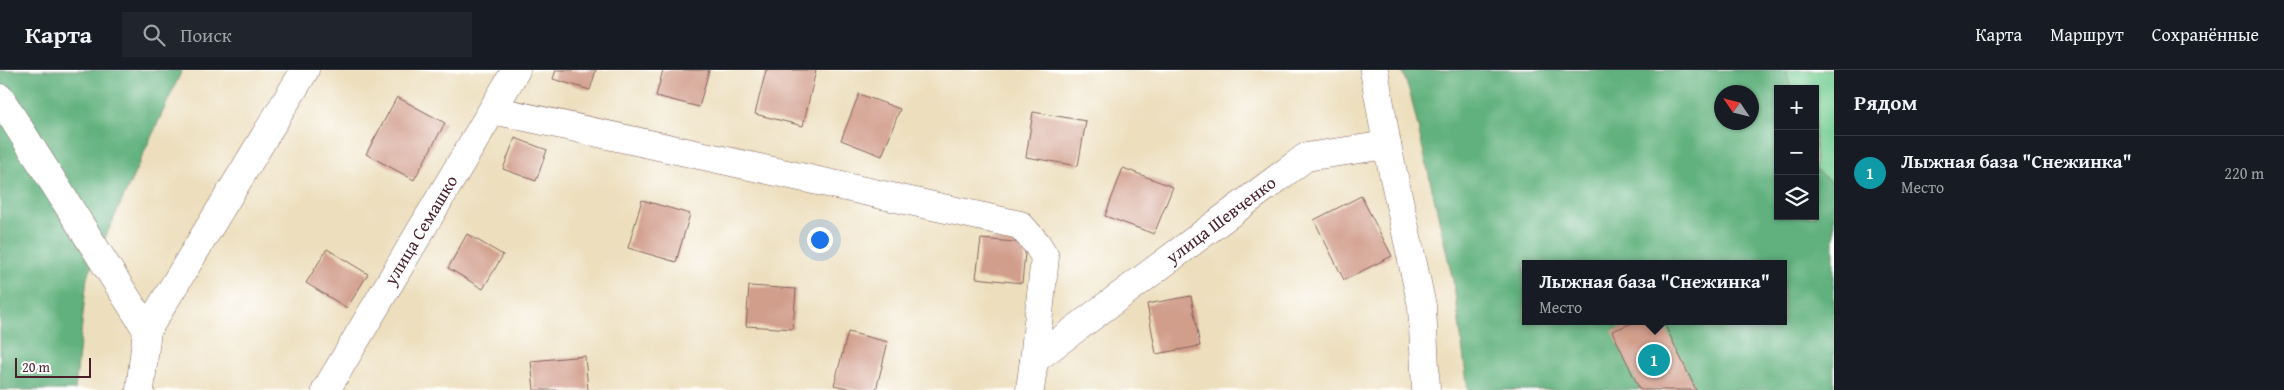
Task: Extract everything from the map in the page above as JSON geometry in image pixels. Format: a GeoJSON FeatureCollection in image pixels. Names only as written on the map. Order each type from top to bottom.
{"type":"FeatureCollection","features":[{"type":"Feature","properties":{"kind":"street"},"geometry":{"type":"LineString","coordinates":[[140,390],[147,330],[305,70]]}},
{"type":"Feature","properties":{"kind":"street","name":"улица Семашко"},"geometry":{"type":"LineString","coordinates":[[326,390],[516,70]]}},
{"type":"Feature","properties":{"kind":"street"},"geometry":{"type":"LineString","coordinates":[[1374,70],[1387,146],[1422,306],[1426,390]]}},
{"type":"Feature","properties":{"kind":"street"},"geometry":{"type":"LineString","coordinates":[[0,98],[147,330]]}},
{"type":"Feature","properties":{"kind":"street"},"geometry":{"type":"LineString","coordinates":[[493,110],[1020,225],[1037,244],[1045,257],[1030,390]]}},
{"type":"Feature","properties":{"kind":"street","name":"улица Шевченко"},"geometry":{"type":"LineString","coordinates":[[1034,360],[1306,157],[1387,146]]}},
{"type":"Feature","properties":{"kind":"green space"},"geometry":{"type":"Polygon","coordinates":[[[0,70],[182,70],[87,277],[75,390],[0,390],[0,70]]]}},
{"type":"Feature","properties":{"kind":"green space"},"geometry":{"type":"Polygon","coordinates":[[[1402,70],[1786,70],[1790,85],[1774,85],[1774,220],[1819,220],[1819,173],[1834,184],[1834,390],[1468,390],[1454,285],[1411,97],[1402,70]]]}},
{"type":"Feature","properties":{"kind":"green space"},"geometry":{"type":"Polygon","coordinates":[[[1786,70],[1834,70],[1834,184],[1819,173],[1819,85],[1790,85],[1786,70]]]}},
{"type":"Feature","properties":{"kind":"building"},"geometry":{"type":"Polygon","coordinates":[[[556,70],[596,70],[590,90],[553,79],[556,70]]]}},
{"type":"Feature","properties":{"kind":"building"},"geometry":{"type":"Polygon","coordinates":[[[663,70],[709,70],[699,107],[656,96],[663,70]]]}},
{"type":"Feature","properties":{"kind":"building"},"geometry":{"type":"Polygon","coordinates":[[[766,70],[816,70],[803,126],[755,114],[766,70]]]}},
{"type":"Feature","properties":{"kind":"building"},"geometry":{"type":"Polygon","coordinates":[[[859,94],[900,109],[882,156],[841,140],[859,94]]]}},
{"type":"Feature","properties":{"kind":"building"},"geometry":{"type":"Polygon","coordinates":[[[397,97],[445,123],[414,180],[366,154],[397,97]]]}},
{"type":"Feature","properties":{"kind":"building"},"geometry":{"type":"Polygon","coordinates":[[[1033,112],[1086,121],[1078,166],[1026,157],[1033,112]]]}},
{"type":"Feature","properties":{"kind":"building"},"geometry":{"type":"Polygon","coordinates":[[[515,138],[547,150],[536,181],[503,169],[515,138]]]}},
{"type":"Feature","properties":{"kind":"building"},"geometry":{"type":"Polygon","coordinates":[[[1123,168],[1173,187],[1154,234],[1105,216],[1123,168]]]}},
{"type":"Feature","properties":{"kind":"building"},"geometry":{"type":"Polygon","coordinates":[[[1361,196],[1392,256],[1344,280],[1314,220],[1361,196]]]}},
{"type":"Feature","properties":{"kind":"building"},"geometry":{"type":"Polygon","coordinates":[[[642,200],[690,214],[676,262],[628,248],[642,200]]]}},
{"type":"Feature","properties":{"kind":"building"},"geometry":{"type":"Polygon","coordinates":[[[467,234],[503,255],[483,289],[448,268],[467,234]]]}},
{"type":"Feature","properties":{"kind":"building"},"geometry":{"type":"Polygon","coordinates":[[[981,239],[1026,243],[1022,283],[976,278],[981,239]]]}},
{"type":"Feature","properties":{"kind":"building"},"geometry":{"type":"Polygon","coordinates":[[[327,249],[368,274],[347,308],[306,283],[327,249]]]}},
{"type":"Feature","properties":{"kind":"building"},"geometry":{"type":"Polygon","coordinates":[[[749,286],[796,289],[793,329],[746,326],[749,286]]]}},
{"type":"Feature","properties":{"kind":"building"},"geometry":{"type":"Polygon","coordinates":[[[1191,296],[1200,346],[1156,354],[1147,304],[1191,296]]]}},
{"type":"Feature","properties":{"kind":"building"},"geometry":{"type":"Polygon","coordinates":[[[1628,325],[1665,325],[1696,390],[1640,390],[1612,331],[1628,325]]]}},
{"type":"Feature","properties":{"kind":"building"},"geometry":{"type":"Polygon","coordinates":[[[848,332],[888,342],[876,390],[856,390],[834,385],[848,332]]]}},
{"type":"Feature","properties":{"kind":"building"},"geometry":{"type":"Polygon","coordinates":[[[585,356],[588,390],[534,390],[531,361],[585,356]]]}},
{"type":"Feature","properties":{"kind":"place","name":"Лыжная база \"Снежинка\""},"geometry":{"type":"Point","coordinates":[1654,360]}}]}
